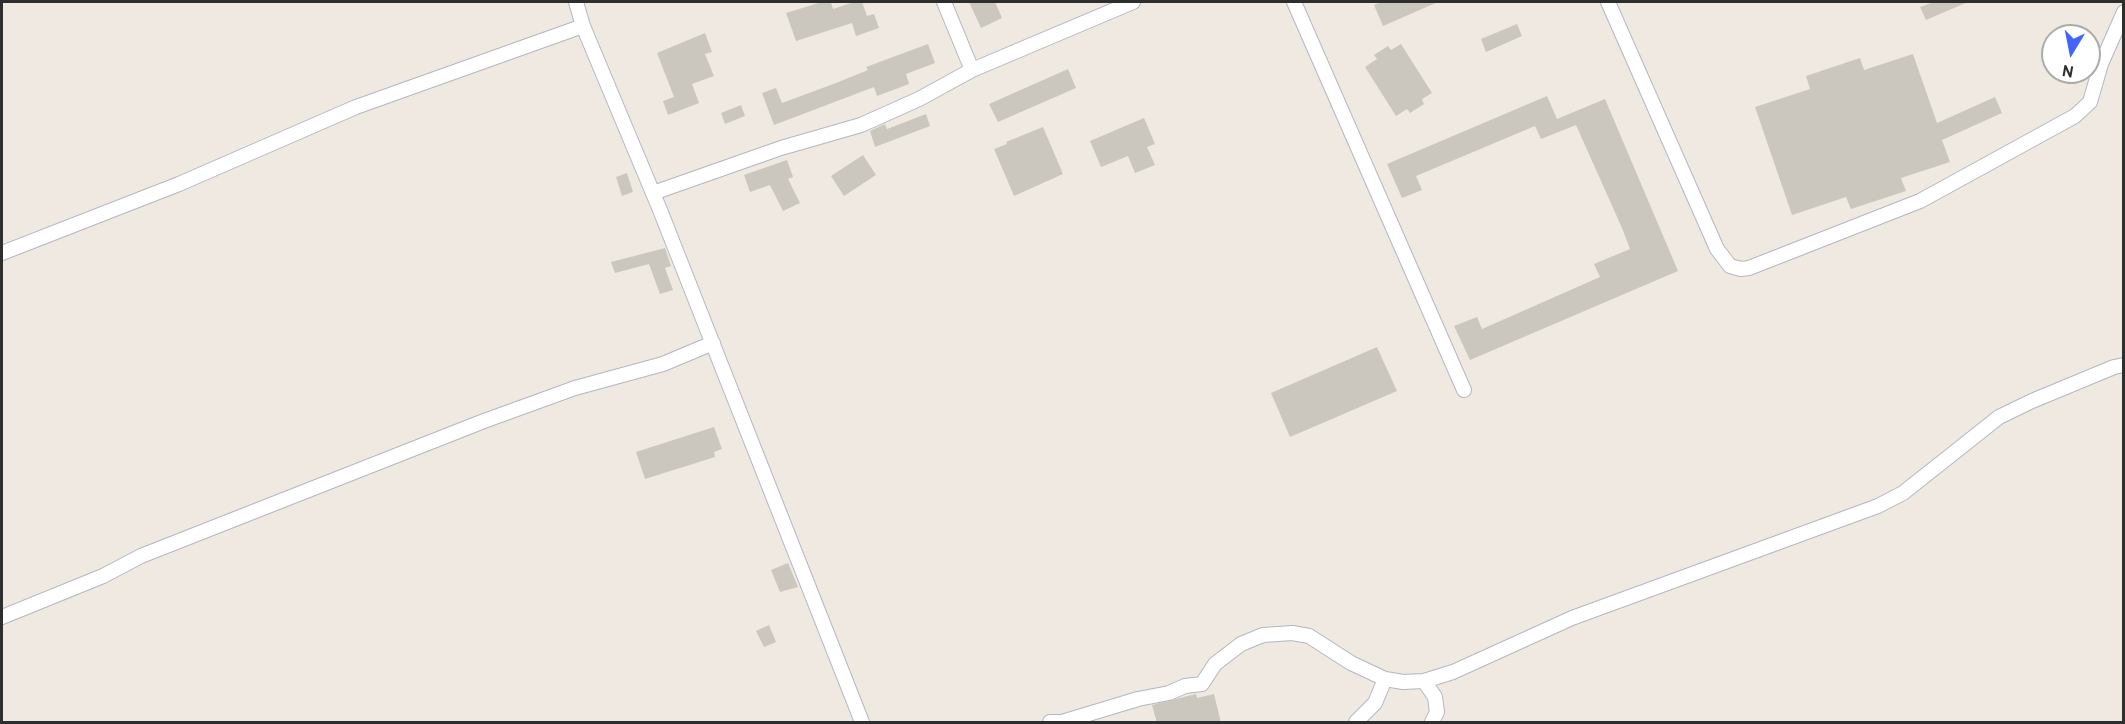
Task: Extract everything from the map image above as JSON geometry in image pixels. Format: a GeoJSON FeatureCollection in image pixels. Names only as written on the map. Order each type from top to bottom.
{"type":"FeatureCollection","features":[{"type":"Feature","properties":{"kind":"street"},"geometry":{"type":"LineString","coordinates":[[576,2],[583,26],[653,193],[862,723]]}},
{"type":"Feature","properties":{"kind":"street"},"geometry":{"type":"LineString","coordinates":[[944,2],[972,70]]}},
{"type":"Feature","properties":{"kind":"street"},"geometry":{"type":"LineString","coordinates":[[653,193],[781,148],[861,125],[919,99],[972,70],[1133,2]]}},
{"type":"Feature","properties":{"kind":"street"},"geometry":{"type":"LineString","coordinates":[[1294,2],[1464,390]]}},
{"type":"Feature","properties":{"kind":"street"},"geometry":{"type":"LineString","coordinates":[[1608,2],[1717,249],[1730,266],[1741,269],[1749,268],[1912,205],[2075,116],[2090,102],[2101,64],[2124,12]]}},
{"type":"Feature","properties":{"kind":"street"},"geometry":{"type":"LineString","coordinates":[[2,253],[180,184],[356,107],[583,26]]}},
{"type":"Feature","properties":{"kind":"street"},"geometry":{"type":"LineString","coordinates":[[2,617],[103,576],[141,556],[484,421],[575,388],[663,364],[713,343]]}},
{"type":"Feature","properties":{"kind":"street"},"geometry":{"type":"LineString","coordinates":[[1050,723],[1169,693],[1185,686],[1202,684],[1215,664],[1241,644],[1263,635],[1292,633],[1309,636],[1351,663],[1385,679],[1403,682],[1424,681],[1453,672],[1572,618],[1878,506],[1903,493],[1999,417],[2032,401],[2124,365]]}},
{"type":"Feature","properties":{"kind":"street"},"geometry":{"type":"LineString","coordinates":[[1356,723],[1376,703],[1385,679]]}},
{"type":"Feature","properties":{"kind":"street"},"geometry":{"type":"LineString","coordinates":[[1424,681],[1435,697],[1437,712],[1432,723]]}},
{"type":"Feature","properties":{"kind":"building"},"geometry":{"type":"Polygon","coordinates":[[[822,2],[831,2],[833,9],[854,2],[862,2],[867,16],[874,14],[879,28],[856,36],[852,23],[796,41],[786,13],[822,2]]]}},
{"type":"Feature","properties":{"kind":"building"},"geometry":{"type":"Polygon","coordinates":[[[969,2],[995,2],[1002,18],[981,28],[969,2]]]}},
{"type":"Feature","properties":{"kind":"building"},"geometry":{"type":"Polygon","coordinates":[[[1382,2],[1438,2],[1383,26],[1374,5],[1382,2]]]}},
{"type":"Feature","properties":{"kind":"building"},"geometry":{"type":"Polygon","coordinates":[[[1934,2],[1968,2],[1926,20],[1920,7],[1934,2]]]}},
{"type":"Feature","properties":{"kind":"building"},"geometry":{"type":"Polygon","coordinates":[[[1517,24],[1522,36],[1486,52],[1481,39],[1517,24]]]}},
{"type":"Feature","properties":{"kind":"building"},"geometry":{"type":"Polygon","coordinates":[[[705,33],[712,52],[705,54],[714,76],[692,84],[699,103],[668,115],[663,101],[674,97],[657,53],[705,33]]]}},
{"type":"Feature","properties":{"kind":"building"},"geometry":{"type":"Polygon","coordinates":[[[928,44],[935,63],[906,74],[909,84],[877,96],[874,87],[774,125],[762,93],[776,88],[782,103],[868,70],[866,67],[928,44]]]}},
{"type":"Feature","properties":{"kind":"building"},"geometry":{"type":"Polygon","coordinates":[[[1401,44],[1432,93],[1422,99],[1424,104],[1410,113],[1407,109],[1396,116],[1365,67],[1377,59],[1374,55],[1388,46],[1391,50],[1401,44]]]}},
{"type":"Feature","properties":{"kind":"building"},"geometry":{"type":"Polygon","coordinates":[[[1913,54],[1937,123],[1995,97],[2002,113],[1942,140],[1950,162],[1901,178],[1906,191],[1851,209],[1846,197],[1792,215],[1755,107],[1810,89],[1806,76],[1860,58],[1864,70],[1913,54]]]}},
{"type":"Feature","properties":{"kind":"building"},"geometry":{"type":"Polygon","coordinates":[[[1068,69],[1076,88],[998,122],[989,104],[1068,69]]]}},
{"type":"Feature","properties":{"kind":"building"},"geometry":{"type":"Polygon","coordinates":[[[1547,96],[1557,119],[1605,99],[1678,271],[1470,360],[1454,326],[1477,317],[1482,329],[1600,277],[1594,264],[1630,249],[1622,228],[1576,125],[1541,139],[1535,126],[1416,176],[1422,190],[1402,198],[1387,164],[1547,96]]]}},
{"type":"Feature","properties":{"kind":"building"},"geometry":{"type":"Polygon","coordinates":[[[741,105],[745,116],[725,124],[721,113],[741,105]]]}},
{"type":"Feature","properties":{"kind":"building"},"geometry":{"type":"Polygon","coordinates":[[[926,114],[930,126],[875,147],[870,131],[885,124],[887,129],[926,114]]]}},
{"type":"Feature","properties":{"kind":"building"},"geometry":{"type":"Polygon","coordinates":[[[1144,118],[1155,144],[1147,147],[1155,165],[1135,173],[1128,156],[1101,167],[1090,141],[1144,118]]]}},
{"type":"Feature","properties":{"kind":"building"},"geometry":{"type":"Polygon","coordinates":[[[1043,127],[1063,174],[1014,196],[994,149],[1043,127]]]}},
{"type":"Feature","properties":{"kind":"building"},"geometry":{"type":"Polygon","coordinates":[[[863,155],[876,175],[844,196],[831,176],[863,155]]]}},
{"type":"Feature","properties":{"kind":"building"},"geometry":{"type":"Polygon","coordinates":[[[787,160],[793,177],[788,179],[800,203],[783,211],[770,185],[750,192],[744,175],[787,160]]]}},
{"type":"Feature","properties":{"kind":"building"},"geometry":{"type":"Polygon","coordinates":[[[627,173],[633,192],[622,196],[616,177],[627,173]]]}},
{"type":"Feature","properties":{"kind":"building"},"geometry":{"type":"Polygon","coordinates":[[[665,248],[671,266],[665,268],[673,290],[660,294],[649,264],[615,273],[611,262],[665,248]]]}},
{"type":"Feature","properties":{"kind":"building"},"geometry":{"type":"Polygon","coordinates":[[[1377,347],[1397,391],[1290,437],[1271,393],[1377,347]]]}},
{"type":"Feature","properties":{"kind":"building"},"geometry":{"type":"Polygon","coordinates":[[[714,427],[722,449],[714,452],[715,457],[645,479],[636,452],[714,427]]]}},
{"type":"Feature","properties":{"kind":"building"},"geometry":{"type":"Polygon","coordinates":[[[788,563],[798,587],[780,592],[771,570],[788,563]]]}},
{"type":"Feature","properties":{"kind":"building"},"geometry":{"type":"Polygon","coordinates":[[[769,625],[776,642],[764,647],[756,631],[769,625]]]}},
{"type":"Feature","properties":{"kind":"building"},"geometry":{"type":"Polygon","coordinates":[[[1196,694],[1197,698],[1214,694],[1221,723],[1157,723],[1152,705],[1196,694]]]}}]}
